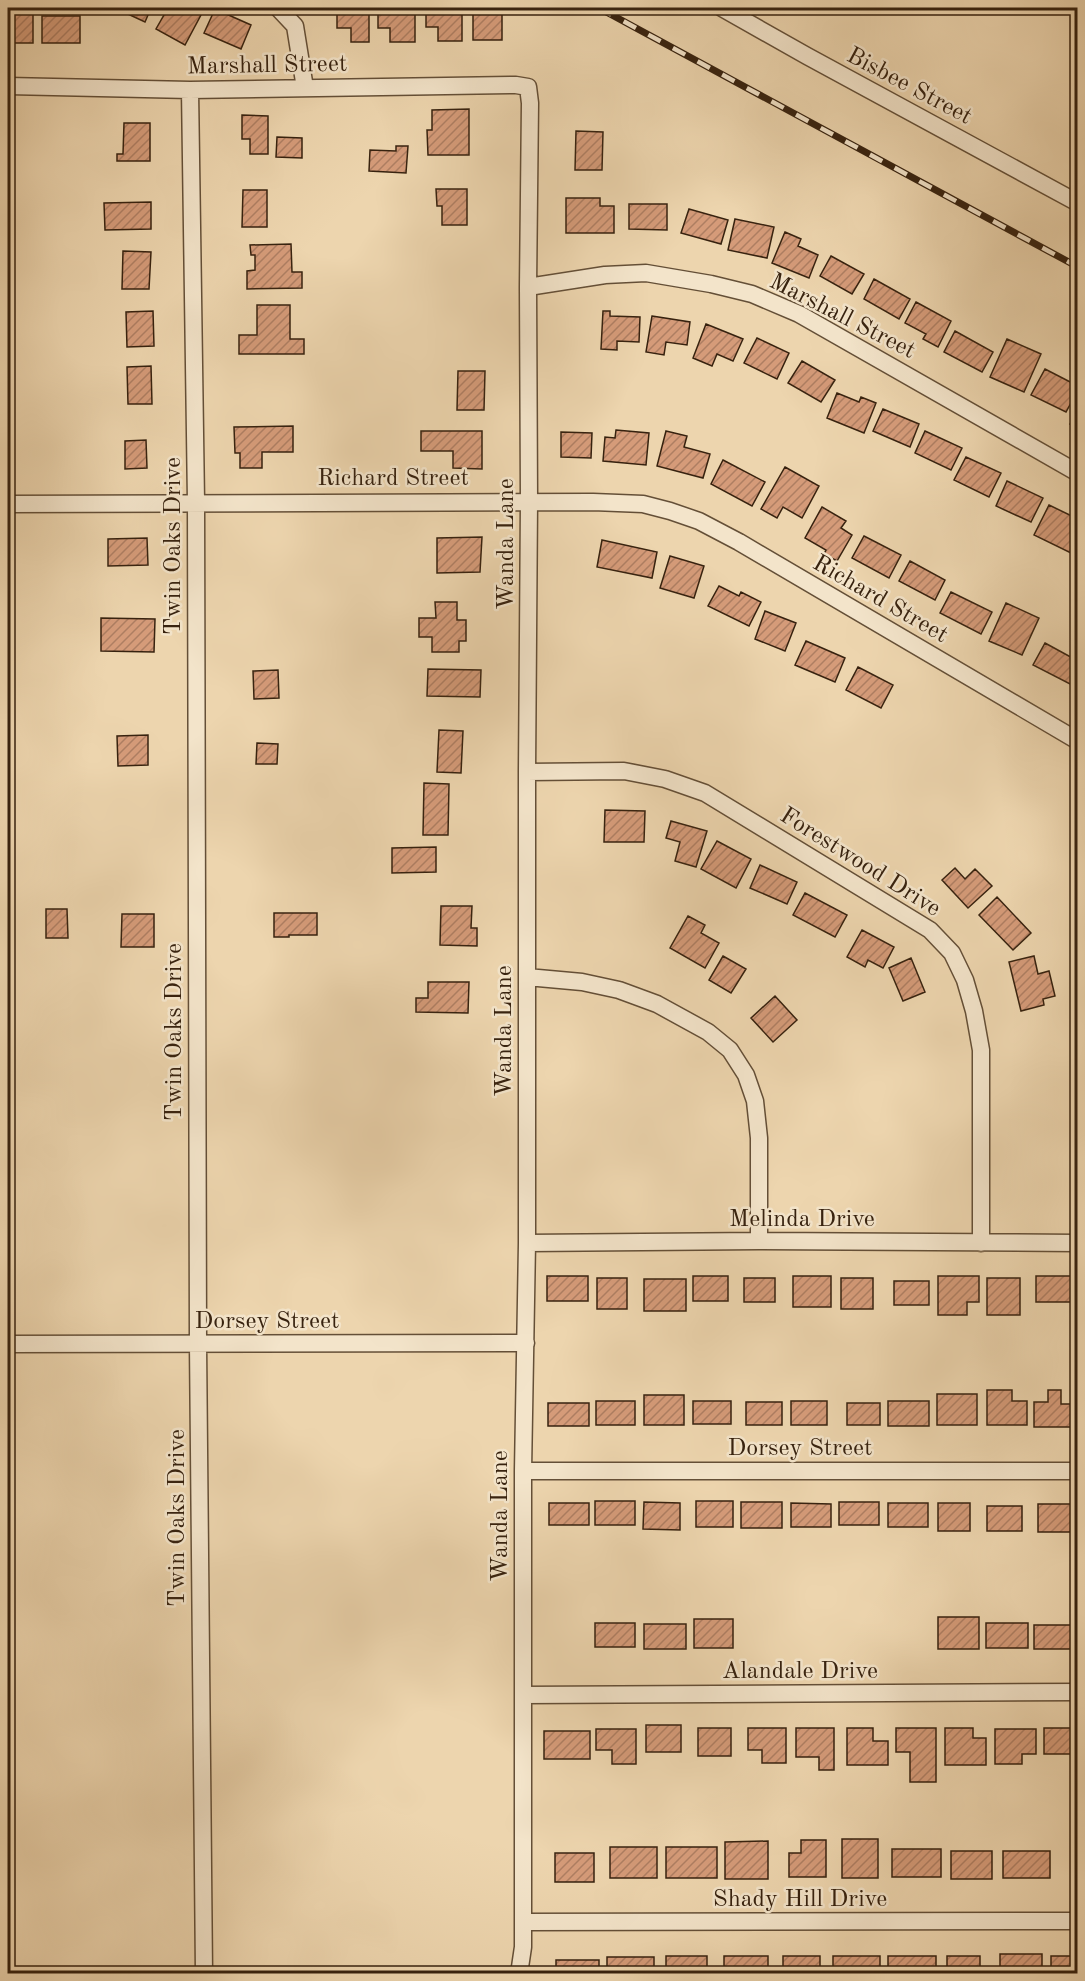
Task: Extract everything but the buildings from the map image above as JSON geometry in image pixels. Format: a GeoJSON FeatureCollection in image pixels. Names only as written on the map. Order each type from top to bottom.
{"type":"FeatureCollection","features":[{"type":"Feature","properties":{"kind":"street"},"geometry":{"type":"LineString","coordinates":[[278,8],[295,26],[304,88]]}},
{"type":"Feature","properties":{"kind":"street","name":"Bisbee Street"},"geometry":{"type":"LineString","coordinates":[[722,8],[1077,202]]}},
{"type":"Feature","properties":{"kind":"street","name":"Marshall Street"},"geometry":{"type":"LineString","coordinates":[[8,86],[190,90],[516,85],[528,87]]}},
{"type":"Feature","properties":{"kind":"street","name":"Wanda Lane"},"geometry":{"type":"LineString","coordinates":[[519,1974],[523,1947],[523,1471],[527,1243],[530,103],[528,87]]}},
{"type":"Feature","properties":{"kind":"street","name":"Twin Oaks Drive"},"geometry":{"type":"LineString","coordinates":[[190,90],[196,502],[198,1344],[204,1974]]}},
{"type":"Feature","properties":{"kind":"street","name":"Marshall Street"},"geometry":{"type":"LineString","coordinates":[[528,287],[605,275],[646,273],[711,284],[752,294],[799,314],[1077,473]]}},
{"type":"Feature","properties":{"kind":"street","name":"Richard Street"},"geometry":{"type":"LineString","coordinates":[[8,504],[529,501],[643,504],[699,521],[749,548],[1077,741]]}},
{"type":"Feature","properties":{"kind":"street","name":"Forestwood Drive"},"geometry":{"type":"LineString","coordinates":[[527,772],[624,771],[665,779],[705,793],[930,930],[952,953],[965,980],[974,1011],[981,1050],[981,1242]]}},
{"type":"Feature","properties":{"kind":"street"},"geometry":{"type":"LineString","coordinates":[[526,977],[582,982],[619,990],[657,1004],[708,1032],[730,1050],[746,1075],[755,1101],[759,1138],[759,1241]]}},
{"type":"Feature","properties":{"kind":"street","name":"Melinda Drive"},"geometry":{"type":"LineString","coordinates":[[527,1243],[1077,1242]]}},
{"type":"Feature","properties":{"kind":"street","name":"Dorsey Street"},"geometry":{"type":"LineString","coordinates":[[8,1344],[526,1343]]}},
{"type":"Feature","properties":{"kind":"street","name":"Dorsey Street"},"geometry":{"type":"LineString","coordinates":[[523,1471],[1077,1471]]}},
{"type":"Feature","properties":{"kind":"street","name":"Alandale Drive"},"geometry":{"type":"LineString","coordinates":[[523,1695],[1077,1692]]}},
{"type":"Feature","properties":{"kind":"street","name":"Shady Hill Drive"},"geometry":{"type":"LineString","coordinates":[[523,1922],[1077,1921]]}},
{"type":"Feature","properties":{"kind":"railway"},"geometry":{"type":"LineString","coordinates":[[599,8],[1078,267]]}}]}
